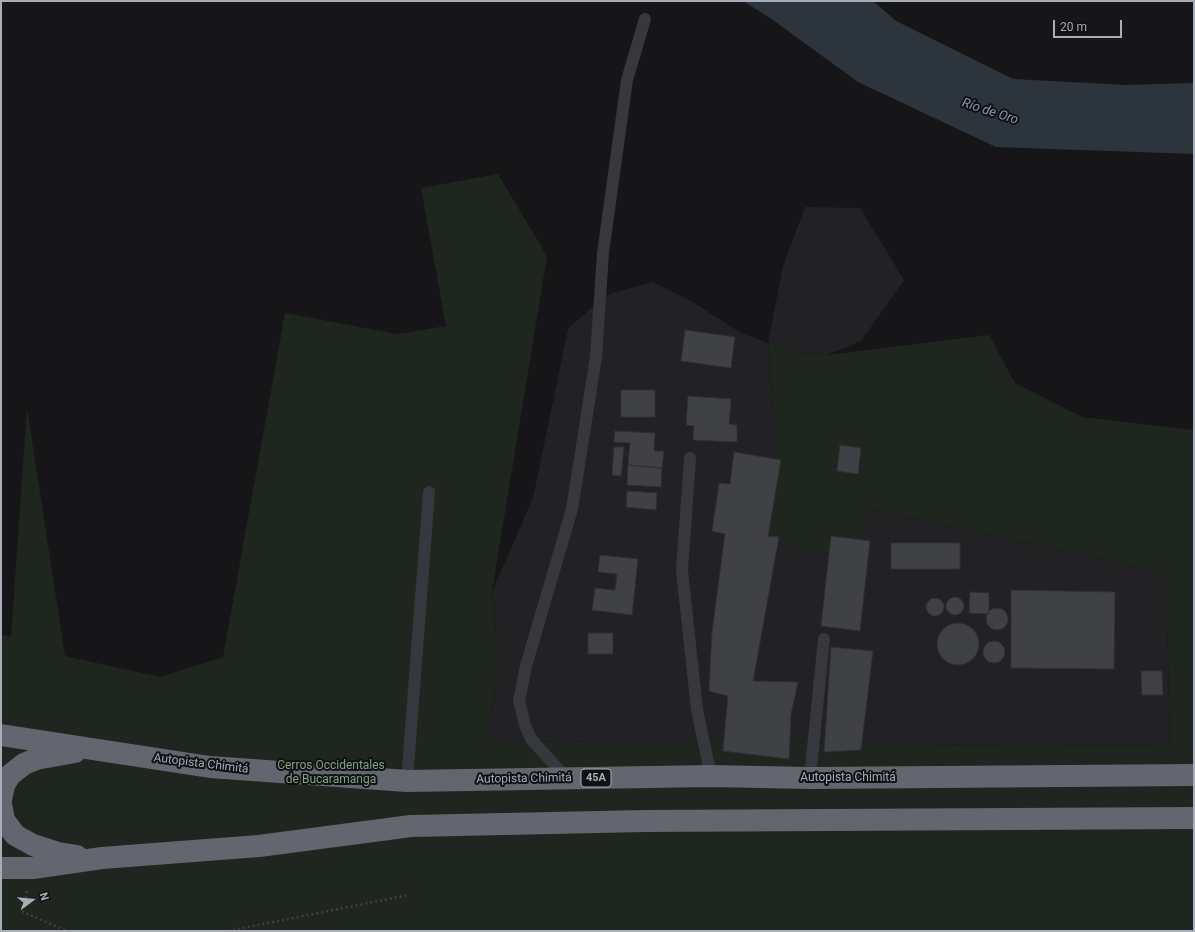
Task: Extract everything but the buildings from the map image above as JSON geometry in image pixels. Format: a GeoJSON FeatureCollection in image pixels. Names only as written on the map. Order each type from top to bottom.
{"type":"FeatureCollection","features":[{"type":"Feature","properties":{"kind":"highway","name":"Autopista Chimitá"},"geometry":{"type":"LineString","coordinates":[[1,735],[94,748],[210,767],[406,781],[711,776],[810,778],[1194,775]]}},
{"type":"Feature","properties":{"kind":"highway"},"geometry":{"type":"LineString","coordinates":[[1,800],[4,785],[10,775],[24,764],[36,759],[94,748]]}},
{"type":"Feature","properties":{"kind":"highway"},"geometry":{"type":"LineString","coordinates":[[1,804],[4,820],[15,835],[33,845],[58,854],[102,858]]}},
{"type":"Feature","properties":{"kind":"highway"},"geometry":{"type":"LineString","coordinates":[[1,868],[33,868],[102,858],[259,846],[411,826],[645,821],[1194,818]]}},
{"type":"Feature","properties":{"kind":"lane"},"geometry":{"type":"LineString","coordinates":[[566,778],[531,739],[525,725],[519,701],[526,666],[572,509],[596,357],[603,253],[627,80],[645,19]]}},
{"type":"Feature","properties":{"kind":"lane"},"geometry":{"type":"LineString","coordinates":[[690,458],[682,570],[696,710],[711,776]]}},
{"type":"Feature","properties":{"kind":"lane"},"geometry":{"type":"LineString","coordinates":[[406,781],[429,492]]}},
{"type":"Feature","properties":{"kind":"lane"},"geometry":{"type":"LineString","coordinates":[[810,778],[824,639]]}},
{"type":"Feature","properties":{"kind":"path"},"geometry":{"type":"LineString","coordinates":[[33,868],[23,912],[67,931]]}},
{"type":"Feature","properties":{"kind":"path"},"geometry":{"type":"LineString","coordinates":[[228,931],[409,895]]}},
{"type":"Feature","properties":{"kind":"shaded area"},"geometry":{"type":"Polygon","coordinates":[[[805,207],[860,208],[904,280],[861,341],[827,355],[798,354],[768,343],[783,266],[805,207]]]}},
{"type":"Feature","properties":{"kind":"shaded area"},"geometry":{"type":"Polygon","coordinates":[[[653,282],[693,302],[741,333],[768,343],[776,447],[767,541],[869,509],[1166,573],[1170,746],[486,741],[499,666],[492,592],[533,498],[568,329],[606,295],[653,282]]]}},
{"type":"Feature","properties":{"kind":"green space","name":"Cerros Occidentales de Bucaramanga"},"geometry":{"type":"Polygon","coordinates":[[[498,174],[547,256],[492,592],[499,666],[486,741],[1170,746],[1166,573],[869,509],[856,559],[767,541],[776,447],[768,343],[798,354],[827,355],[989,335],[1015,383],[1082,417],[1194,430],[1194,931],[1,931],[1,634],[11,637],[27,408],[65,656],[160,677],[223,657],[285,313],[397,334],[446,326],[421,188],[498,174]]]}},
{"type":"Feature","properties":{"kind":"water","name":"Río de Oro"},"geometry":{"type":"Polygon","coordinates":[[[743,1],[873,1],[896,21],[1013,79],[1126,85],[1194,83],[1194,154],[996,147],[858,82],[770,18],[743,1]]]}}]}
